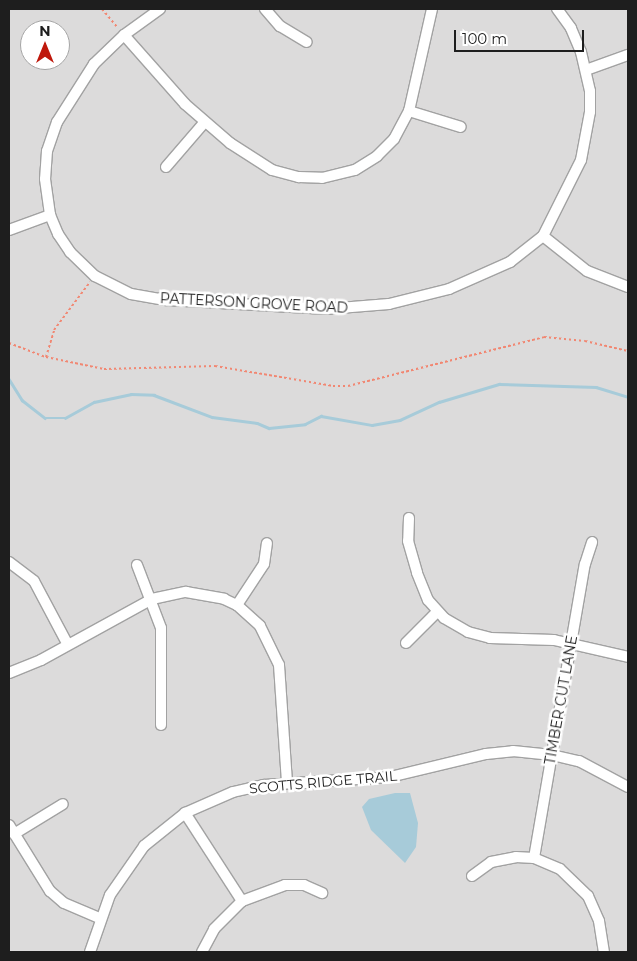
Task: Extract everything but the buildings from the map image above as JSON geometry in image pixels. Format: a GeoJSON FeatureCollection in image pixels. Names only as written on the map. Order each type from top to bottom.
{"type":"FeatureCollection","features":[{"type":"Feature","properties":{"kind":"street","name":"PATTERSON GROVE ROAD"},"geometry":{"type":"LineString","coordinates":[[160,9],[123,33],[84,76],[57,122],[45,164],[50,215],[64,243],[82,264],[104,282],[131,294],[148,298],[301,308],[369,306],[441,291],[498,269],[543,236],[573,181],[586,144],[590,112],[586,70],[571,28],[557,9]]}},
{"type":"Feature","properties":{"kind":"street"},"geometry":{"type":"LineString","coordinates":[[265,9],[280,26],[307,42]]}},
{"type":"Feature","properties":{"kind":"street"},"geometry":{"type":"LineString","coordinates":[[123,33],[204,123],[272,170],[299,177],[322,178],[355,170],[377,156],[394,139],[409,111],[432,9]]}},
{"type":"Feature","properties":{"kind":"street"},"geometry":{"type":"LineString","coordinates":[[586,70],[628,55]]}},
{"type":"Feature","properties":{"kind":"street"},"geometry":{"type":"LineString","coordinates":[[409,111],[460,127]]}},
{"type":"Feature","properties":{"kind":"street"},"geometry":{"type":"LineString","coordinates":[[166,167],[204,123]]}},
{"type":"Feature","properties":{"kind":"street"},"geometry":{"type":"LineString","coordinates":[[9,230],[50,215]]}},
{"type":"Feature","properties":{"kind":"street"},"geometry":{"type":"LineString","coordinates":[[543,236],[587,271],[628,287]]}},
{"type":"Feature","properties":{"kind":"street"},"geometry":{"type":"LineString","coordinates":[[409,518],[408,541],[422,588],[438,612],[460,628],[490,638],[572,643],[628,657]]}},
{"type":"Feature","properties":{"kind":"street","name":"TIMBER CUT LANE"},"geometry":{"type":"LineString","coordinates":[[534,858],[585,564],[592,542]]}},
{"type":"Feature","properties":{"kind":"street"},"geometry":{"type":"LineString","coordinates":[[237,605],[264,564],[267,543]]}},
{"type":"Feature","properties":{"kind":"street"},"geometry":{"type":"LineString","coordinates":[[9,562],[23,570],[34,581],[68,644]]}},
{"type":"Feature","properties":{"kind":"street"},"geometry":{"type":"LineString","coordinates":[[137,565],[152,599],[162,637],[161,725]]}},
{"type":"Feature","properties":{"kind":"street"},"geometry":{"type":"LineString","coordinates":[[9,673],[152,599],[172,593],[201,593],[237,605],[268,637],[279,665],[286,783]]}},
{"type":"Feature","properties":{"kind":"street"},"geometry":{"type":"LineString","coordinates":[[406,643],[438,612]]}},
{"type":"Feature","properties":{"kind":"street","name":"SCOTTS RIDGE TRAIL"},"geometry":{"type":"LineString","coordinates":[[90,952],[100,918],[127,867],[154,837],[186,814],[233,792],[286,783],[383,778],[501,752],[552,754],[595,768],[628,787]]}},
{"type":"Feature","properties":{"kind":"street"},"geometry":{"type":"LineString","coordinates":[[64,804],[11,830],[50,891],[64,903],[100,918]]}},
{"type":"Feature","properties":{"kind":"street"},"geometry":{"type":"LineString","coordinates":[[186,814],[242,901]]}},
{"type":"Feature","properties":{"kind":"street"},"geometry":{"type":"LineString","coordinates":[[472,876],[491,862],[502,858],[534,858],[560,869],[580,885],[599,921],[604,952]]}},
{"type":"Feature","properties":{"kind":"street"},"geometry":{"type":"LineString","coordinates":[[202,952],[222,918],[242,901],[286,885],[304,884],[322,893]]}},
{"type":"Feature","properties":{"kind":"path"},"geometry":{"type":"LineString","coordinates":[[102,9],[123,33]]}},
{"type":"Feature","properties":{"kind":"path"},"geometry":{"type":"LineString","coordinates":[[46,357],[54,330],[92,279]]}},
{"type":"Feature","properties":{"kind":"path"},"geometry":{"type":"LineString","coordinates":[[9,343],[46,357],[104,369],[208,366],[348,386],[544,337],[585,341],[628,351]]}},
{"type":"Feature","properties":{"kind":"shaded area"},"geometry":{"type":"Polygon","coordinates":[[[9,9],[628,9],[628,952],[9,952],[9,9]]]}},
{"type":"Feature","properties":{"kind":"water"},"geometry":{"type":"Polygon","coordinates":[[[395,793],[410,793],[418,823],[416,847],[405,863],[371,830],[362,807],[369,799],[395,793]]]}},
{"type":"Feature","properties":{"kind":"waterway"},"geometry":{"type":"LineString","coordinates":[[9,379],[22,400],[45,418],[65,418],[94,402],[131,394],[154,395],[212,417],[257,423],[269,428],[305,424],[321,416],[372,425],[400,420],[439,402],[499,384],[596,387],[628,397]]}}]}
